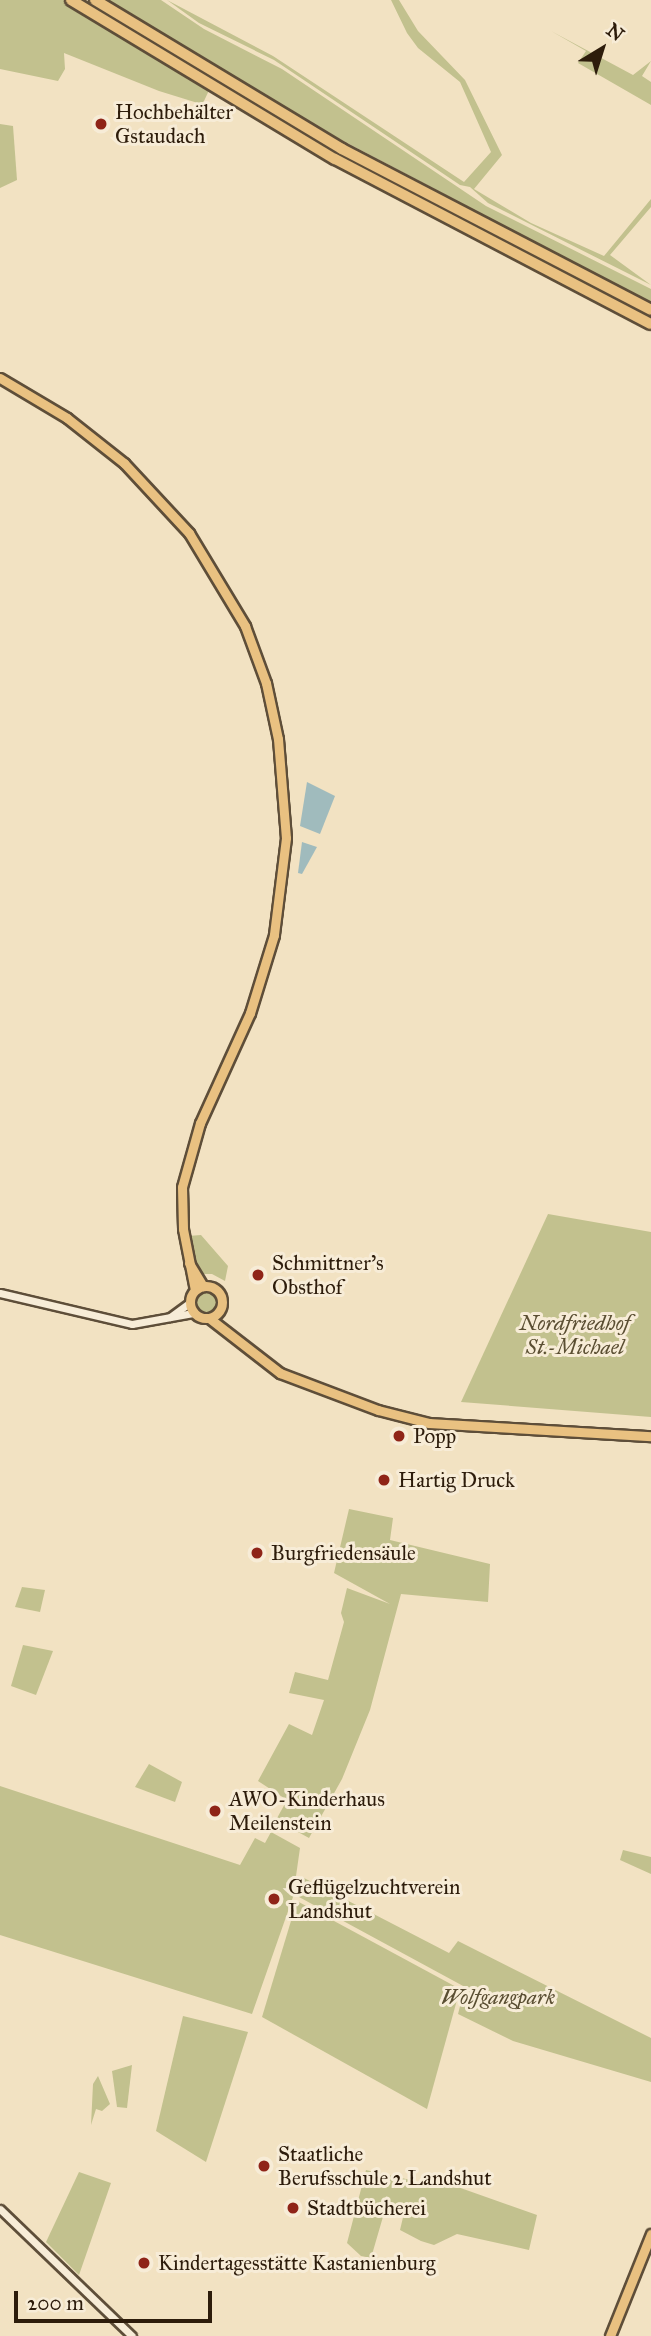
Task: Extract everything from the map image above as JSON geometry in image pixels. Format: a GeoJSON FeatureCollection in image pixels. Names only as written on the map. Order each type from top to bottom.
{"type":"FeatureCollection","features":[{"type":"Feature","properties":{"kind":"highway"},"geometry":{"type":"LineString","coordinates":[[71,0],[335,159],[651,324]]}},
{"type":"Feature","properties":{"kind":"highway"},"geometry":{"type":"LineString","coordinates":[[95,0],[342,149],[651,310]]}},
{"type":"Feature","properties":{"kind":"main road"},"geometry":{"type":"LineString","coordinates":[[0,378],[66,418],[148,484],[189,533],[245,626],[266,683],[275,727],[285,814],[281,898],[257,995],[191,1151],[181,1204],[188,1261],[199,1288],[191,1308],[213,1316],[229,1334],[270,1367],[315,1387],[429,1423],[651,1436]]}},
{"type":"Feature","properties":{"kind":"main road"},"geometry":{"type":"LineString","coordinates":[[199,1288],[220,1293],[213,1316]]}},
{"type":"Feature","properties":{"kind":"main road"},"geometry":{"type":"LineString","coordinates":[[610,2336],[651,2234]]}},
{"type":"Feature","properties":{"kind":"street"},"geometry":{"type":"LineString","coordinates":[[0,1293],[121,1322],[166,1320],[191,1308]]}},
{"type":"Feature","properties":{"kind":"street"},"geometry":{"type":"LineString","coordinates":[[0,2209],[132,2336]]}},
{"type":"Feature","properties":{"kind":"green space"},"geometry":{"type":"Polygon","coordinates":[[[0,0],[71,0],[211,86],[201,104],[159,91],[64,53],[65,69],[58,81],[0,69],[0,0]]]}},
{"type":"Feature","properties":{"kind":"green space"},"geometry":{"type":"Polygon","coordinates":[[[107,0],[161,0],[204,29],[282,69],[486,206],[651,289],[651,303],[334,136],[107,0]]]}},
{"type":"Feature","properties":{"kind":"green space"},"geometry":{"type":"Polygon","coordinates":[[[167,0],[273,56],[464,182],[491,152],[460,82],[418,48],[407,33],[391,0],[399,0],[418,31],[465,80],[502,155],[474,189],[531,223],[604,256],[651,199],[651,207],[610,255],[651,285],[488,203],[470,187],[460,185],[274,60],[199,23],[167,0]]]}},
{"type":"Feature","properties":{"kind":"green space"},"geometry":{"type":"Polygon","coordinates":[[[551,31],[633,75],[651,61],[642,76],[651,82],[651,105],[578,63],[586,51],[551,31]]]}},
{"type":"Feature","properties":{"kind":"green space"},"geometry":{"type":"Polygon","coordinates":[[[0,124],[13,126],[17,180],[0,188],[0,124]]]}},
{"type":"Feature","properties":{"kind":"green space","name":"Nordfriedhof St.-Michael"},"geometry":{"type":"Polygon","coordinates":[[[548,1214],[651,1232],[651,1417],[461,1402],[548,1214]]]}},
{"type":"Feature","properties":{"kind":"green space"},"geometry":{"type":"Polygon","coordinates":[[[201,1235],[228,1266],[225,1281],[212,1274],[199,1274],[188,1236],[201,1235]]]}},
{"type":"Feature","properties":{"kind":"green space"},"geometry":{"type":"Polygon","coordinates":[[[206,1289],[215,1293],[219,1302],[215,1311],[206,1315],[197,1311],[193,1302],[197,1293],[206,1289]]]}},
{"type":"Feature","properties":{"kind":"green space"},"geometry":{"type":"Polygon","coordinates":[[[349,1509],[393,1518],[390,1540],[490,1564],[488,1602],[401,1594],[370,1710],[342,1779],[309,1838],[276,1820],[287,1800],[258,1781],[289,1724],[312,1735],[324,1700],[289,1693],[295,1672],[328,1680],[344,1622],[341,1613],[347,1588],[390,1604],[334,1573],[349,1509]]]}},
{"type":"Feature","properties":{"kind":"green space"},"geometry":{"type":"Polygon","coordinates":[[[22,1587],[45,1590],[40,1612],[15,1607],[22,1587]]]}},
{"type":"Feature","properties":{"kind":"green space"},"geometry":{"type":"Polygon","coordinates":[[[23,1645],[53,1651],[36,1695],[11,1686],[23,1645]]]}},
{"type":"Feature","properties":{"kind":"green space"},"geometry":{"type":"Polygon","coordinates":[[[149,1764],[182,1782],[175,1802],[135,1787],[149,1764]]]}},
{"type":"Feature","properties":{"kind":"green space"},"geometry":{"type":"Polygon","coordinates":[[[0,1786],[240,1865],[255,1838],[265,1843],[271,1832],[300,1848],[293,1897],[252,2014],[0,1935],[0,1786]]]}},
{"type":"Feature","properties":{"kind":"green space"},"geometry":{"type":"Polygon","coordinates":[[[623,1850],[651,1857],[651,1874],[620,1860],[623,1850]]]}},
{"type":"Feature","properties":{"kind":"green space","name":"Wolfgangpark"},"geometry":{"type":"Polygon","coordinates":[[[304,1878],[449,1953],[458,1941],[651,2038],[651,2082],[513,2041],[458,2014],[465,1987],[299,1897],[304,1878]]]}},
{"type":"Feature","properties":{"kind":"green space"},"geometry":{"type":"Polygon","coordinates":[[[297,1901],[460,1989],[427,2109],[262,2017],[297,1901]]]}},
{"type":"Feature","properties":{"kind":"green space"},"geometry":{"type":"Polygon","coordinates":[[[183,2016],[248,2032],[206,2162],[156,2131],[183,2016]]]}},
{"type":"Feature","properties":{"kind":"green space"},"geometry":{"type":"Polygon","coordinates":[[[132,2065],[127,2108],[117,2107],[112,2071],[132,2065]]]}},
{"type":"Feature","properties":{"kind":"green space"},"geometry":{"type":"Polygon","coordinates":[[[98,2076],[110,2104],[102,2111],[96,2109],[91,2125],[93,2084],[98,2076]]]}},
{"type":"Feature","properties":{"kind":"green space"},"geometry":{"type":"Polygon","coordinates":[[[366,2170],[428,2184],[438,2180],[537,2215],[529,2250],[457,2234],[434,2245],[421,2241],[400,2230],[405,2209],[387,2203],[371,2258],[361,2256],[347,2243],[366,2170]]]}},
{"type":"Feature","properties":{"kind":"green space"},"geometry":{"type":"Polygon","coordinates":[[[79,2172],[111,2183],[79,2275],[46,2242],[79,2172]]]}},
{"type":"Feature","properties":{"kind":"water"},"geometry":{"type":"Polygon","coordinates":[[[307,782],[335,796],[320,834],[300,826],[307,782]]]}},
{"type":"Feature","properties":{"kind":"water"},"geometry":{"type":"Polygon","coordinates":[[[302,842],[317,847],[302,874],[298,873],[302,842]]]}},
{"type":"Feature","properties":{"kind":"place","name":"Hochbehälter Gstaudach"},"geometry":{"type":"Point","coordinates":[101,124]}},
{"type":"Feature","properties":{"kind":"place","name":"Schmittner's Obsthof"},"geometry":{"type":"Point","coordinates":[258,1275]}},
{"type":"Feature","properties":{"kind":"place","name":"Popp"},"geometry":{"type":"Point","coordinates":[399,1436]}},
{"type":"Feature","properties":{"kind":"place","name":"Hartig Druck"},"geometry":{"type":"Point","coordinates":[384,1480]}},
{"type":"Feature","properties":{"kind":"place","name":"Burgfriedensäule"},"geometry":{"type":"Point","coordinates":[257,1553]}},
{"type":"Feature","properties":{"kind":"place","name":"AWO-Kinderhaus Meilenstein"},"geometry":{"type":"Point","coordinates":[215,1811]}},
{"type":"Feature","properties":{"kind":"place","name":"Geflügelzuchtverein Landshut"},"geometry":{"type":"Point","coordinates":[274,1899]}},
{"type":"Feature","properties":{"kind":"place","name":"Staatliche Berufsschule 2 Landshut"},"geometry":{"type":"Point","coordinates":[264,2166]}},
{"type":"Feature","properties":{"kind":"place","name":"Stadtbücherei"},"geometry":{"type":"Point","coordinates":[293,2208]}},
{"type":"Feature","properties":{"kind":"place","name":"Kindertagesstätte Kastanienburg"},"geometry":{"type":"Point","coordinates":[144,2263]}}]}
